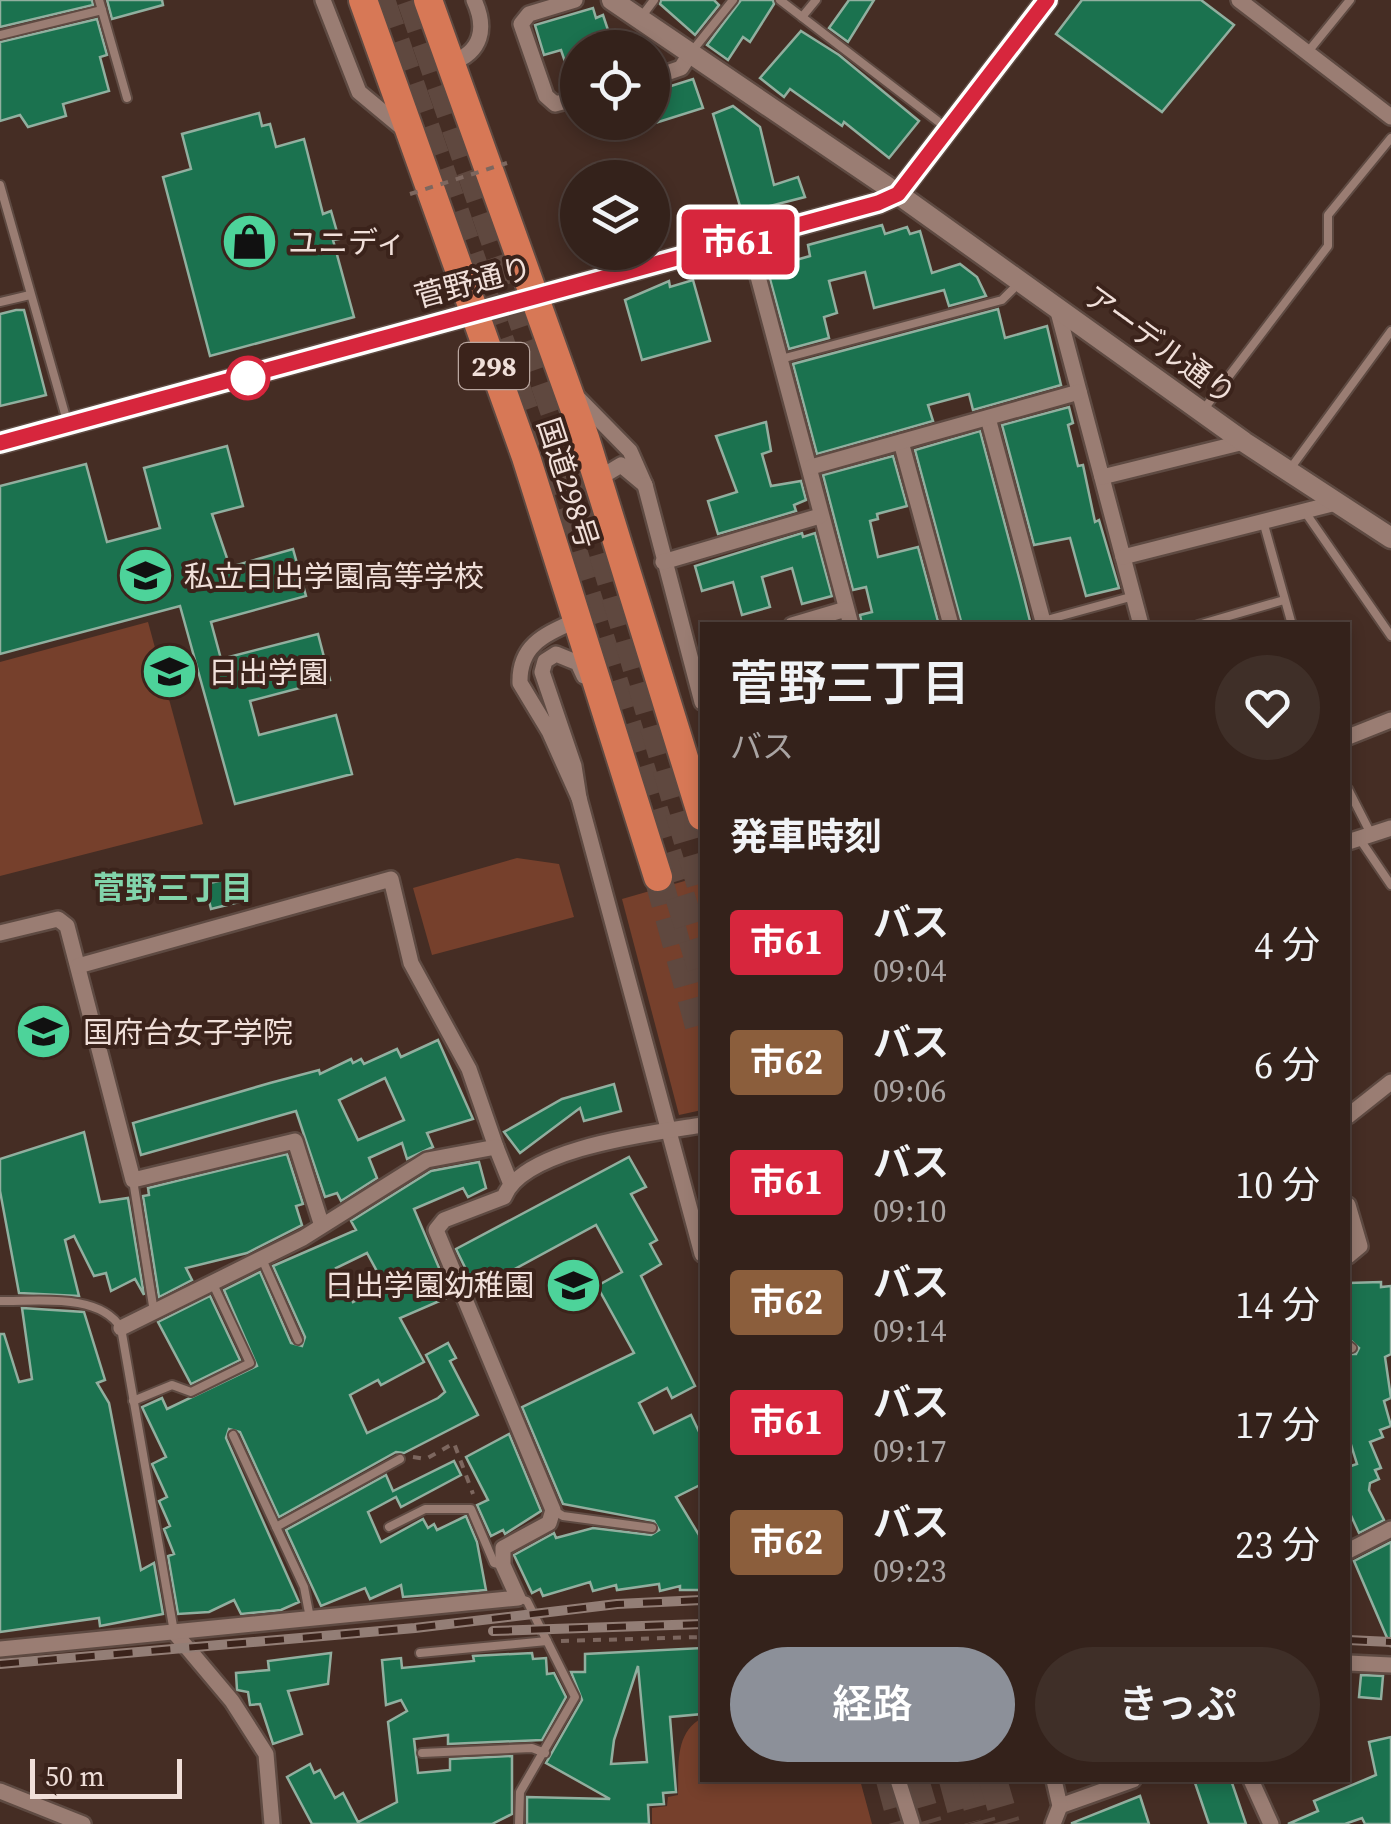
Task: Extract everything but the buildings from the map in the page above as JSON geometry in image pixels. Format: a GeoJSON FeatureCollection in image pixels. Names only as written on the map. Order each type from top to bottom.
{"type":"FeatureCollection","features":[{"type":"Feature","properties":{"kind":"highway","name":"国道298号"},"geometry":{"type":"LineString","coordinates":[[363,0],[580,619],[658,877]]}},
{"type":"Feature","properties":{"kind":"highway","name":"国道298号"},"geometry":{"type":"LineString","coordinates":[[428,0],[600,486],[700,810]]}},
{"type":"Feature","properties":{"kind":"street"},"geometry":{"type":"LineString","coordinates":[[324,0],[360,92],[413,137]]}},
{"type":"Feature","properties":{"kind":"street"},"geometry":{"type":"LineString","coordinates":[[451,63],[469,56],[478,42],[483,21],[474,0]]}},
{"type":"Feature","properties":{"kind":"street"},"geometry":{"type":"LineString","coordinates":[[560,103],[555,104],[546,96],[521,24],[529,14],[575,0]]}},
{"type":"Feature","properties":{"kind":"street","name":"アーデル通り"},"geometry":{"type":"LineString","coordinates":[[612,0],[898,194],[1244,442],[1391,538]]}},
{"type":"Feature","properties":{"kind":"street"},"geometry":{"type":"LineString","coordinates":[[898,194],[1047,0]]}},
{"type":"Feature","properties":{"kind":"street"},"geometry":{"type":"LineString","coordinates":[[1238,0],[1391,117]]}},
{"type":"Feature","properties":{"kind":"street"},"geometry":{"type":"LineString","coordinates":[[670,72],[681,68],[690,54]]}},
{"type":"Feature","properties":{"kind":"street","name":"菅野通り"},"geometry":{"type":"LineString","coordinates":[[0,443],[859,210],[898,194]]}},
{"type":"Feature","properties":{"kind":"street"},"geometry":{"type":"LineString","coordinates":[[748,239],[849,617],[813,622]]}},
{"type":"Feature","properties":{"kind":"street"},"geometry":{"type":"LineString","coordinates":[[1057,308],[1141,622]]}},
{"type":"Feature","properties":{"kind":"street"},"geometry":{"type":"LineString","coordinates":[[566,387],[630,451],[645,485],[663,562],[696,654],[700,686]]}},
{"type":"Feature","properties":{"kind":"street"},"geometry":{"type":"LineString","coordinates":[[811,467],[1079,392]]}},
{"type":"Feature","properties":{"kind":"street"},"geometry":{"type":"LineString","coordinates":[[988,418],[1044,622]]}},
{"type":"Feature","properties":{"kind":"street"},"geometry":{"type":"LineString","coordinates":[[902,442],[950,622]]}},
{"type":"Feature","properties":{"kind":"street"},"geometry":{"type":"LineString","coordinates":[[1102,477],[1244,442]]}},
{"type":"Feature","properties":{"kind":"street"},"geometry":{"type":"LineString","coordinates":[[600,486],[606,474],[621,465],[645,485]]}},
{"type":"Feature","properties":{"kind":"street"},"geometry":{"type":"LineString","coordinates":[[1123,557],[1336,503]]}},
{"type":"Feature","properties":{"kind":"street"},"geometry":{"type":"LineString","coordinates":[[663,562],[820,516]]}},
{"type":"Feature","properties":{"kind":"street"},"geometry":{"type":"LineString","coordinates":[[579,798],[549,731],[520,683],[520,674],[525,651],[542,636],[580,619]]}},
{"type":"Feature","properties":{"kind":"street"},"geometry":{"type":"LineString","coordinates":[[606,707],[593,696],[578,663],[556,654],[545,660],[542,672],[574,766],[579,798],[700,1247]]}},
{"type":"Feature","properties":{"kind":"street"},"geometry":{"type":"LineString","coordinates":[[1350,736],[1391,720]]}},
{"type":"Feature","properties":{"kind":"street"},"geometry":{"type":"LineString","coordinates":[[1359,838],[1391,828]]}},
{"type":"Feature","properties":{"kind":"street"},"geometry":{"type":"LineString","coordinates":[[78,966],[390,878],[411,963],[469,1069],[510,1182]]}},
{"type":"Feature","properties":{"kind":"street"},"geometry":{"type":"LineString","coordinates":[[0,934],[63,921],[133,1180],[295,1141],[322,1223]]}},
{"type":"Feature","properties":{"kind":"street"},"geometry":{"type":"LineString","coordinates":[[1350,1114],[1391,1082]]}},
{"type":"Feature","properties":{"kind":"street"},"geometry":{"type":"LineString","coordinates":[[0,1649],[518,1598],[503,1565],[503,1548],[550,1522],[553,1510],[436,1230],[444,1220],[504,1197],[510,1182],[556,1156],[700,1125]]}},
{"type":"Feature","properties":{"kind":"street"},"geometry":{"type":"LineString","coordinates":[[120,1328],[246,1263],[262,1259],[428,1160],[496,1146]]}},
{"type":"Feature","properties":{"kind":"street"},"geometry":{"type":"LineString","coordinates":[[1350,1211],[1360,1246],[1350,1254]]}},
{"type":"Feature","properties":{"kind":"street"},"geometry":{"type":"LineString","coordinates":[[1350,1543],[1391,1529]]}},
{"type":"Feature","properties":{"kind":"street"},"geometry":{"type":"LineString","coordinates":[[174,1632],[232,1701],[266,1754],[272,1824]]}},
{"type":"Feature","properties":{"kind":"street"},"geometry":{"type":"LineString","coordinates":[[1350,1663],[1391,1665]]}},
{"type":"Feature","properties":{"kind":"street"},"geometry":{"type":"LineString","coordinates":[[899,1782],[913,1823]]}},
{"type":"Feature","properties":{"kind":"street"},"geometry":{"type":"LineString","coordinates":[[1053,1824],[1060,1806],[1054,1782]]}},
{"type":"Feature","properties":{"kind":"street"},"geometry":{"type":"LineString","coordinates":[[1060,1806],[1127,1782]]}},
{"type":"Feature","properties":{"kind":"street"},"geometry":{"type":"LineString","coordinates":[[1252,1782],[1271,1824]]}},
{"type":"Feature","properties":{"kind":"street"},"geometry":{"type":"LineString","coordinates":[[0,1792],[83,1824]]}},
{"type":"Feature","properties":{"kind":"lane"},"geometry":{"type":"LineString","coordinates":[[639,19],[654,0]]}},
{"type":"Feature","properties":{"kind":"lane"},"geometry":{"type":"LineString","coordinates":[[690,54],[732,0]]}},
{"type":"Feature","properties":{"kind":"lane"},"geometry":{"type":"LineString","coordinates":[[780,0],[948,129]]}},
{"type":"Feature","properties":{"kind":"lane"},"geometry":{"type":"LineString","coordinates":[[802,17],[816,0]]}},
{"type":"Feature","properties":{"kind":"lane"},"geometry":{"type":"LineString","coordinates":[[1307,53],[1350,0]]}},
{"type":"Feature","properties":{"kind":"lane"},"geometry":{"type":"LineString","coordinates":[[0,35],[100,5],[127,98]]}},
{"type":"Feature","properties":{"kind":"lane"},"geometry":{"type":"LineString","coordinates":[[1202,412],[1328,246],[1328,216],[1391,138]]}},
{"type":"Feature","properties":{"kind":"lane"},"geometry":{"type":"LineString","coordinates":[[0,184],[68,426]]}},
{"type":"Feature","properties":{"kind":"lane"},"geometry":{"type":"LineString","coordinates":[[781,359],[1002,300],[1020,282]]}},
{"type":"Feature","properties":{"kind":"lane"},"geometry":{"type":"LineString","coordinates":[[0,302],[30,295]]}},
{"type":"Feature","properties":{"kind":"lane"},"geometry":{"type":"LineString","coordinates":[[1288,471],[1391,331]]}},
{"type":"Feature","properties":{"kind":"lane"},"geometry":{"type":"LineString","coordinates":[[1304,511],[1391,636]]}},
{"type":"Feature","properties":{"kind":"lane"},"geometry":{"type":"LineString","coordinates":[[1264,521],[1291,622]]}},
{"type":"Feature","properties":{"kind":"lane"},"geometry":{"type":"LineString","coordinates":[[1047,622],[1134,596]]}},
{"type":"Feature","properties":{"kind":"lane"},"geometry":{"type":"LineString","coordinates":[[1208,622],[1284,600]]}},
{"type":"Feature","properties":{"kind":"lane"},"geometry":{"type":"LineString","coordinates":[[1350,798],[1359,838],[1391,884]]}},
{"type":"Feature","properties":{"kind":"lane"},"geometry":{"type":"LineString","coordinates":[[133,1180],[154,1312]]}},
{"type":"Feature","properties":{"kind":"lane"},"geometry":{"type":"LineString","coordinates":[[262,1259],[298,1340]]}},
{"type":"Feature","properties":{"kind":"lane"},"geometry":{"type":"LineString","coordinates":[[134,1402],[172,1385],[192,1392],[250,1363],[212,1283]]}},
{"type":"Feature","properties":{"kind":"lane"},"geometry":{"type":"LineString","coordinates":[[0,1301],[79,1302],[115,1320],[120,1328],[174,1632]]}},
{"type":"Feature","properties":{"kind":"lane"},"geometry":{"type":"LineString","coordinates":[[233,1435],[304,1587],[310,1618]]}},
{"type":"Feature","properties":{"kind":"lane"},"geometry":{"type":"LineString","coordinates":[[276,1526],[400,1459]]}},
{"type":"Feature","properties":{"kind":"lane"},"geometry":{"type":"LineString","coordinates":[[389,1527],[425,1509],[471,1509],[494,1562],[503,1565]]}},
{"type":"Feature","properties":{"kind":"lane"},"geometry":{"type":"LineString","coordinates":[[553,1510],[564,1516],[652,1528]]}},
{"type":"Feature","properties":{"kind":"lane"},"geometry":{"type":"LineString","coordinates":[[518,1598],[527,1601],[575,1697],[520,1792],[519,1824]]}},
{"type":"Feature","properties":{"kind":"lane"},"geometry":{"type":"LineString","coordinates":[[420,1652],[546,1641]]}},
{"type":"Feature","properties":{"kind":"lane"},"geometry":{"type":"LineString","coordinates":[[422,1753],[532,1748],[545,1753]]}},
{"type":"Feature","properties":{"kind":"path"},"geometry":{"type":"LineString","coordinates":[[410,194],[507,163]]}},
{"type":"Feature","properties":{"kind":"path"},"geometry":{"type":"LineString","coordinates":[[400,1459],[426,1459],[454,1443],[472,1482],[471,1509]]}},
{"type":"Feature","properties":{"kind":"path"},"geometry":{"type":"LineString","coordinates":[[546,1641],[700,1636]]}},
{"type":"Feature","properties":{"kind":"shaded area"},"geometry":{"type":"Polygon","coordinates":[[[148,622],[203,824],[0,876],[0,662],[148,622]]]}},
{"type":"Feature","properties":{"kind":"shaded area"},"geometry":{"type":"Polygon","coordinates":[[[517,858],[559,864],[574,917],[432,955],[413,888],[517,858]]]}},
{"type":"Feature","properties":{"kind":"shaded area"},"geometry":{"type":"Polygon","coordinates":[[[700,877],[700,1110],[679,1115],[622,899],[700,877]]]}},
{"type":"Feature","properties":{"kind":"shaded area"},"geometry":{"type":"Polygon","coordinates":[[[700,1719],[700,1782],[861,1782],[872,1824],[652,1824],[652,1808],[667,1806],[668,1797],[678,1795],[682,1742],[700,1719]]]}},
{"type":"Feature","properties":{"kind":"tunnel"},"geometry":{"type":"LineString","coordinates":[[380,0],[571,547],[700,961]]}},
{"type":"Feature","properties":{"kind":"tunnel"},"geometry":{"type":"LineString","coordinates":[[412,0],[599,537],[700,879]]}},
{"type":"Feature","properties":{"kind":"tunnel"},"geometry":{"type":"LineString","coordinates":[[658,877],[700,1030]]}},
{"type":"Feature","properties":{"kind":"tunnel"},"geometry":{"type":"LineString","coordinates":[[891,1782],[902,1824]]}},
{"type":"Feature","properties":{"kind":"tunnel"},"geometry":{"type":"LineString","coordinates":[[916,1782],[928,1824]]}},
{"type":"Feature","properties":{"kind":"tunnel"},"geometry":{"type":"LineString","coordinates":[[955,1782],[966,1824]]}},
{"type":"Feature","properties":{"kind":"tunnel"},"geometry":{"type":"LineString","coordinates":[[971,1782],[982,1824]]}},
{"type":"Feature","properties":{"kind":"tunnel"},"geometry":{"type":"LineString","coordinates":[[994,1782],[1006,1824]]}},
{"type":"Feature","properties":{"kind":"railway"},"geometry":{"type":"LineString","coordinates":[[0,1664],[415,1628],[617,1604],[700,1600]]}},
{"type":"Feature","properties":{"kind":"railway"},"geometry":{"type":"LineString","coordinates":[[493,1631],[700,1624]]}},
{"type":"Feature","properties":{"kind":"railway"},"geometry":{"type":"LineString","coordinates":[[1350,1640],[1391,1642]]}},
{"type":"Feature","properties":{"kind":"bus line","name":"市61"},"geometry":{"type":"LineString","coordinates":[[0,443],[197,393],[475,312],[878,203],[898,194],[1047,0]]}},
{"type":"Feature","properties":{"kind":"place","name":"ユニディ"},"geometry":{"type":"Point","coordinates":[249,242]}},
{"type":"Feature","properties":{"kind":"place","name":"私立日出学園高等学校"},"geometry":{"type":"Point","coordinates":[145,576]}},
{"type":"Feature","properties":{"kind":"place","name":"日出学園"},"geometry":{"type":"Point","coordinates":[169,672]}},
{"type":"Feature","properties":{"kind":"place","name":"国府台女子学院"},"geometry":{"type":"Point","coordinates":[44,1032]}},
{"type":"Feature","properties":{"kind":"place","name":"日出学園幼稚園"},"geometry":{"type":"Point","coordinates":[573,1285]}},
{"type":"Feature","properties":{"kind":"district","name":"菅野三丁目"},"geometry":{"type":"Point","coordinates":[173,888]}}]}
